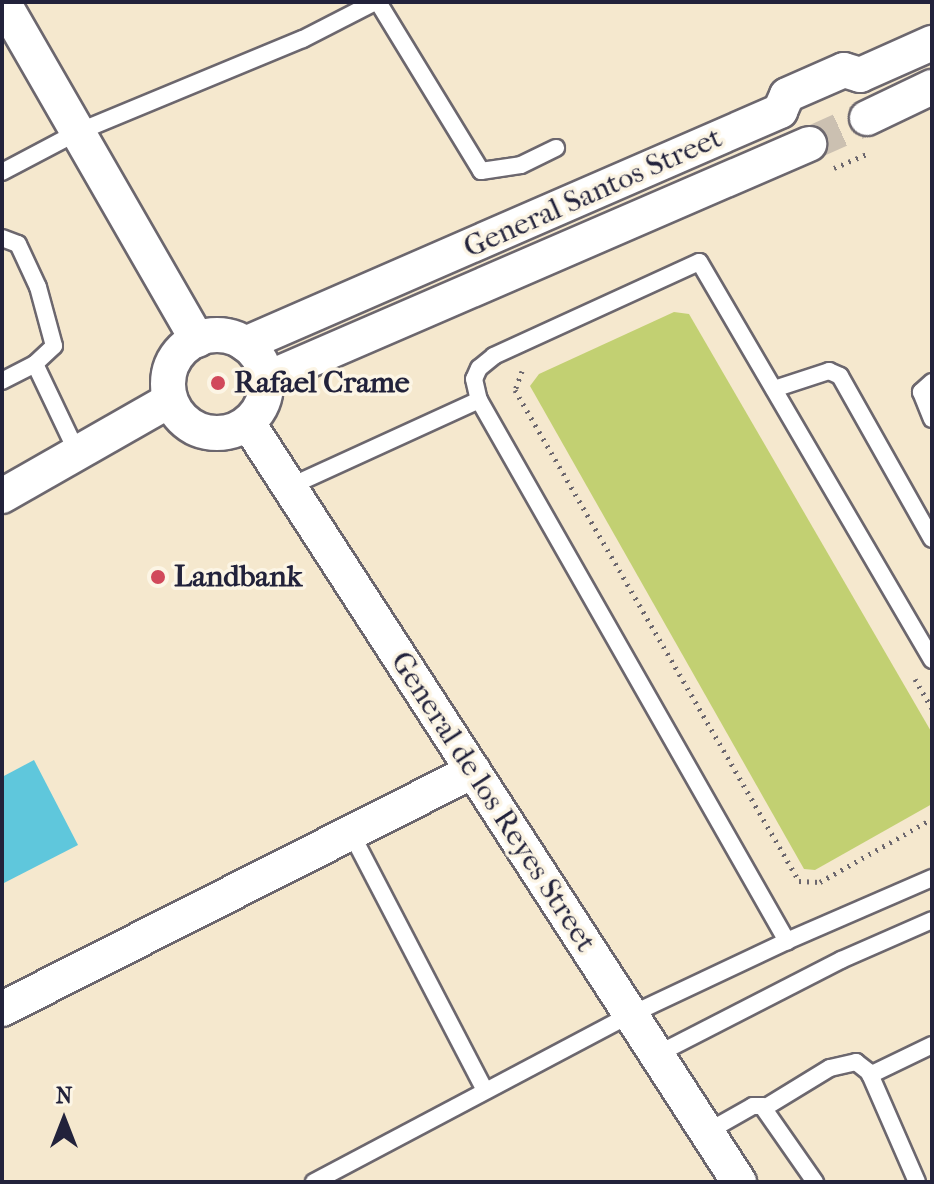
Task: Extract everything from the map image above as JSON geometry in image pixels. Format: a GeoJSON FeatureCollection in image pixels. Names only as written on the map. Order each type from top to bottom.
{"type":"FeatureCollection","features":[{"type":"Feature","properties":{"kind":"street"},"geometry":{"type":"LineString","coordinates":[[3,2],[197,340]]}},
{"type":"Feature","properties":{"kind":"street","name":"General Santos Street"},"geometry":{"type":"LineString","coordinates":[[871,89],[932,43]]}},
{"type":"Feature","properties":{"kind":"street","name":"General Santos Street"},"geometry":{"type":"LineString","coordinates":[[245,344],[786,108],[787,95],[844,70],[871,89],[932,87]]}},
{"type":"Feature","properties":{"kind":"street","name":"General Santos Street"},"geometry":{"type":"LineString","coordinates":[[266,379],[809,144]]}},
{"type":"Feature","properties":{"kind":"street"},"geometry":{"type":"LineString","coordinates":[[703,145],[719,183]]}},
{"type":"Feature","properties":{"kind":"street"},"geometry":{"type":"LineString","coordinates":[[484,240],[502,277]]}},
{"type":"Feature","properties":{"kind":"street"},"geometry":{"type":"LineString","coordinates":[[222,336],[245,344],[259,360],[266,379],[260,407],[248,423],[231,431],[203,431],[179,416],[170,400],[174,360],[197,340],[222,336]]}},
{"type":"Feature","properties":{"kind":"street"},"geometry":{"type":"LineString","coordinates":[[2,496],[170,400]]}},
{"type":"Feature","properties":{"kind":"street","name":"General de los Reyes Street"},"geometry":{"type":"LineString","coordinates":[[248,423],[739,1182]]}},
{"type":"Feature","properties":{"kind":"street"},"geometry":{"type":"LineString","coordinates":[[2,1009],[473,771]]}},
{"type":"Feature","properties":{"kind":"lane"},"geometry":{"type":"LineString","coordinates":[[2,172],[78,132],[303,39],[376,2],[481,171],[521,165],[556,148]]}},
{"type":"Feature","properties":{"kind":"lane"},"geometry":{"type":"LineString","coordinates":[[2,238],[18,244],[54,346],[35,364],[2,381]]}},
{"type":"Feature","properties":{"kind":"lane"},"geometry":{"type":"LineString","coordinates":[[787,941],[479,400],[474,379],[485,361],[699,262],[932,660]]}},
{"type":"Feature","properties":{"kind":"lane"},"geometry":{"type":"LineString","coordinates":[[35,364],[78,454]]}},
{"type":"Feature","properties":{"kind":"lane"},"geometry":{"type":"LineString","coordinates":[[774,389],[829,371],[840,376],[932,539]]}},
{"type":"Feature","properties":{"kind":"lane"},"geometry":{"type":"LineString","coordinates":[[932,382],[921,392],[932,419]]}},
{"type":"Feature","properties":{"kind":"lane"},"geometry":{"type":"LineString","coordinates":[[289,487],[479,400]]}},
{"type":"Feature","properties":{"kind":"lane"},"geometry":{"type":"LineString","coordinates":[[351,833],[485,1090]]}},
{"type":"Feature","properties":{"kind":"lane"},"geometry":{"type":"LineString","coordinates":[[314,1182],[630,1015],[787,941],[932,878]]}},
{"type":"Feature","properties":{"kind":"lane"},"geometry":{"type":"LineString","coordinates":[[656,1055],[841,960],[932,920]]}},
{"type":"Feature","properties":{"kind":"lane"},"geometry":{"type":"LineString","coordinates":[[870,1075],[932,1045]]}},
{"type":"Feature","properties":{"kind":"lane"},"geometry":{"type":"LineString","coordinates":[[707,1132],[753,1106],[766,1107],[839,1064],[856,1062],[870,1075],[917,1182]]}},
{"type":"Feature","properties":{"kind":"lane"},"geometry":{"type":"LineString","coordinates":[[766,1107],[815,1182]]}},
{"type":"Feature","properties":{"kind":"path"},"geometry":{"type":"LineString","coordinates":[[525,368],[516,377],[515,390],[799,881],[820,882],[932,819]]}},
{"type":"Feature","properties":{"kind":"path"},"geometry":{"type":"LineString","coordinates":[[908,667],[932,708]]}},
{"type":"Feature","properties":{"kind":"green space"},"geometry":{"type":"Polygon","coordinates":[[[674,312],[689,314],[932,733],[932,804],[815,870],[804,869],[530,386],[539,374],[674,312]]]}},
{"type":"Feature","properties":{"kind":"water"},"geometry":{"type":"Polygon","coordinates":[[[34,760],[78,845],[2,884],[2,777],[34,760]]]}},
{"type":"Feature","properties":{"kind":"tunnel"},"geometry":{"type":"LineString","coordinates":[[809,144],[867,118]]}},
{"type":"Feature","properties":{"kind":"place","name":"Rafael Crame"},"geometry":{"type":"Point","coordinates":[218,383]}},
{"type":"Feature","properties":{"kind":"place","name":"Landbank"},"geometry":{"type":"Point","coordinates":[158,577]}}]}
